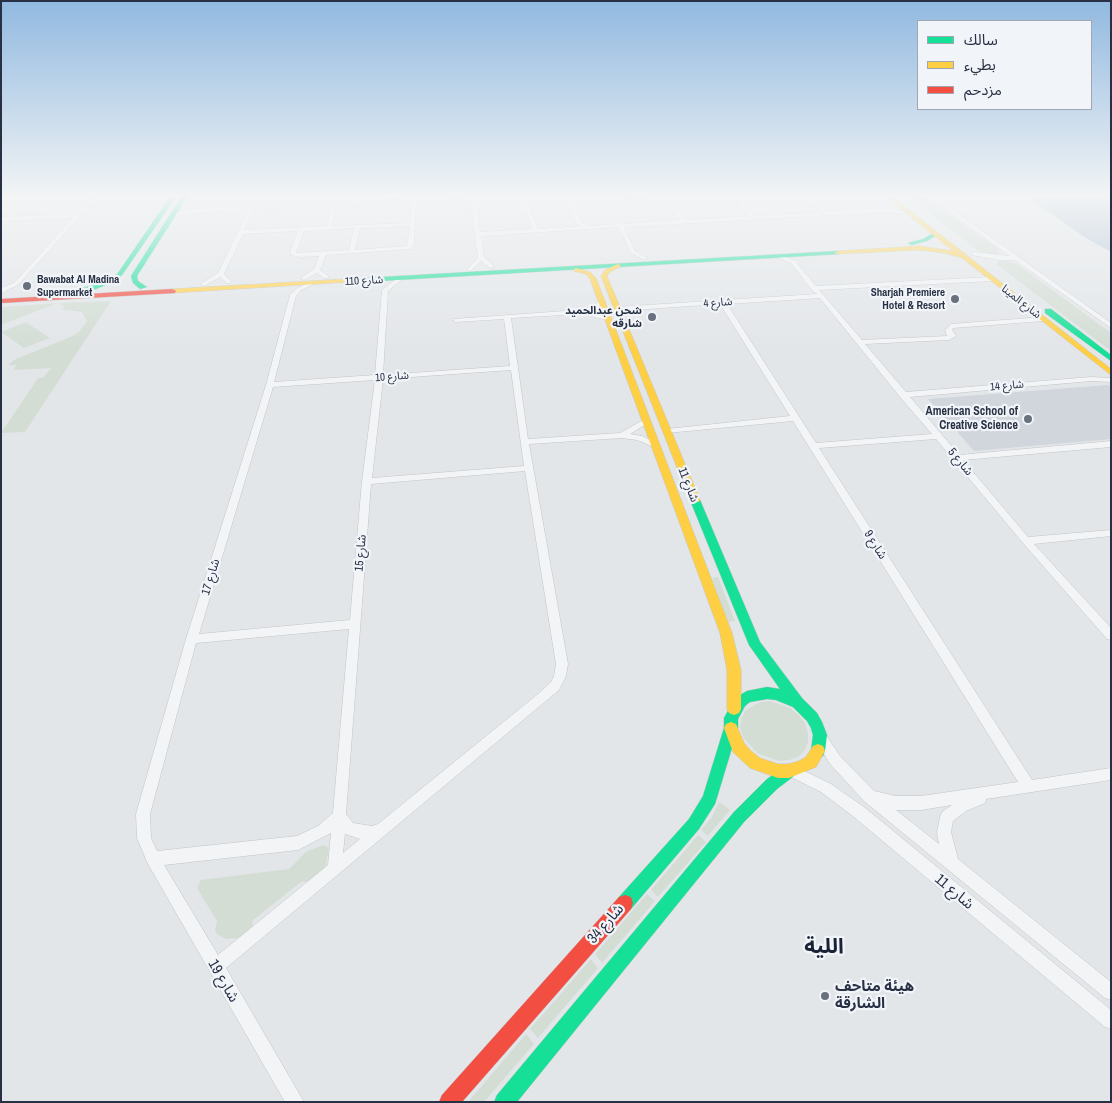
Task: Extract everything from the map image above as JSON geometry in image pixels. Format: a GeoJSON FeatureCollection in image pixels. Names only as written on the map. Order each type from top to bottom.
{"type":"FeatureCollection","features":[{"type":"Feature","properties":{"kind":"main road"},"geometry":{"type":"LineString","coordinates":[[83,291],[115,278],[122,272],[141,245]]}},
{"type":"Feature","properties":{"kind":"main road"},"geometry":{"type":"LineString","coordinates":[[133,278],[150,245]]}},
{"type":"Feature","properties":{"kind":"main road","name":"شارع 110"},"geometry":{"type":"LineString","coordinates":[[1,302],[278,285],[308,281],[321,274],[470,269],[864,245]]}},
{"type":"Feature","properties":{"kind":"main road"},"geometry":{"type":"LineString","coordinates":[[931,249],[932,245]]}},
{"type":"Feature","properties":{"kind":"main road","name":"شارع المينا"},"geometry":{"type":"LineString","coordinates":[[953,245],[970,256]]}},
{"type":"Feature","properties":{"kind":"main road","name":"شارع المينا"},"geometry":{"type":"LineString","coordinates":[[957,245],[1043,320],[1111,373]]}},
{"type":"Feature","properties":{"kind":"main road","name":"شارع 110"},"geometry":{"type":"LineString","coordinates":[[1,293],[17,289],[83,291],[204,284],[225,278],[308,281],[372,280],[565,269],[627,259],[668,263],[779,256],[794,259],[931,249],[970,256]]}},
{"type":"Feature","properties":{"kind":"main road"},"geometry":{"type":"LineString","coordinates":[[668,263],[678,260],[706,258],[709,255]]}},
{"type":"Feature","properties":{"kind":"main road","name":"شارع 11"},"geometry":{"type":"LineString","coordinates":[[627,259],[604,275],[617,310],[755,645],[798,703]]}},
{"type":"Feature","properties":{"kind":"main road"},"geometry":{"type":"LineString","coordinates":[[565,269],[563,266],[582,262]]}},
{"type":"Feature","properties":{"kind":"main road","name":"شارع 11"},"geometry":{"type":"LineString","coordinates":[[565,269],[590,275],[602,302],[614,339],[730,645],[734,670],[734,709]]}},
{"type":"Feature","properties":{"kind":"main road","name":"شارع المينا"},"geometry":{"type":"LineString","coordinates":[[987,272],[1024,293],[1111,359]]}},
{"type":"Feature","properties":{"kind":"main road"},"geometry":{"type":"LineString","coordinates":[[115,278],[123,280],[133,278]]}},
{"type":"Feature","properties":{"kind":"main road"},"geometry":{"type":"LineString","coordinates":[[133,278],[135,282],[144,287]]}},
{"type":"Feature","properties":{"kind":"main road"},"geometry":{"type":"LineString","coordinates":[[29,300],[35,296],[70,291]]}},
{"type":"Feature","properties":{"kind":"main road"},"geometry":{"type":"LineString","coordinates":[[614,339],[624,344],[631,358],[639,362]]}},
{"type":"Feature","properties":{"kind":"main road"},"geometry":{"type":"LineString","coordinates":[[676,501],[688,512],[702,548],[707,552],[716,552]]}},
{"type":"Feature","properties":{"kind":"main road"},"geometry":{"type":"LineString","coordinates":[[504,1102],[739,817],[772,784],[791,771],[811,762],[817,754],[820,735],[812,718],[798,703],[777,694],[767,693],[747,697],[734,709],[731,718],[731,728],[738,747],[755,763],[778,771],[791,771]]}},
{"type":"Feature","properties":{"kind":"main road","name":"شارع 34"},"geometry":{"type":"LineString","coordinates":[[449,1102],[694,824],[713,792],[731,728]]}},
{"type":"Feature","properties":{"kind":"street"},"geometry":{"type":"LineString","coordinates":[[17,289],[53,245]]}},
{"type":"Feature","properties":{"kind":"street"},"geometry":{"type":"LineString","coordinates":[[225,278],[236,245]]}},
{"type":"Feature","properties":{"kind":"street"},"geometry":{"type":"LineString","coordinates":[[296,245],[292,253],[307,255],[403,249],[410,245]]}},
{"type":"Feature","properties":{"kind":"street"},"geometry":{"type":"LineString","coordinates":[[352,252],[353,245]]}},
{"type":"Feature","properties":{"kind":"street"},"geometry":{"type":"LineString","coordinates":[[480,245],[482,258],[492,267]]}},
{"type":"Feature","properties":{"kind":"street"},"geometry":{"type":"LineString","coordinates":[[624,245],[627,259]]}},
{"type":"Feature","properties":{"kind":"street"},"geometry":{"type":"LineString","coordinates":[[999,245],[1111,326]]}},
{"type":"Feature","properties":{"kind":"street"},"geometry":{"type":"LineString","coordinates":[[321,274],[323,254]]}},
{"type":"Feature","properties":{"kind":"street"},"geometry":{"type":"LineString","coordinates":[[970,256],[1016,258]]}},
{"type":"Feature","properties":{"kind":"street"},"geometry":{"type":"LineString","coordinates":[[470,269],[482,258]]}},
{"type":"Feature","properties":{"kind":"street"},"geometry":{"type":"LineString","coordinates":[[813,288],[987,272],[999,258]]}},
{"type":"Feature","properties":{"kind":"street","name":"شارع 5"},"geometry":{"type":"LineString","coordinates":[[794,259],[813,288],[1026,541],[1111,636]]}},
{"type":"Feature","properties":{"kind":"street"},"geometry":{"type":"LineString","coordinates":[[372,280],[380,284],[385,290],[400,278]]}},
{"type":"Feature","properties":{"kind":"street"},"geometry":{"type":"LineString","coordinates":[[278,285],[288,289],[294,295],[308,281]]}},
{"type":"Feature","properties":{"kind":"street","name":"شارع 15"},"geometry":{"type":"LineString","coordinates":[[336,867],[366,481],[379,378],[385,290]]}},
{"type":"Feature","properties":{"kind":"street","name":"شارع 17"},"geometry":{"type":"LineString","coordinates":[[153,859],[144,838],[143,814],[192,639],[270,385],[294,295]]}},
{"type":"Feature","properties":{"kind":"street","name":"شارع 4"},"geometry":{"type":"LineString","coordinates":[[617,310],[820,296]]}},
{"type":"Feature","properties":{"kind":"street"},"geometry":{"type":"LineString","coordinates":[[456,320],[579,312],[593,308],[602,302]]}},
{"type":"Feature","properties":{"kind":"street","name":"شارع 9"},"geometry":{"type":"LineString","coordinates":[[722,302],[1029,787]]}},
{"type":"Feature","properties":{"kind":"street"},"geometry":{"type":"LineString","coordinates":[[579,312],[607,318]]}},
{"type":"Feature","properties":{"kind":"street"},"geometry":{"type":"LineString","coordinates":[[215,967],[542,698],[555,686],[560,676],[562,664],[524,442],[507,317]]}},
{"type":"Feature","properties":{"kind":"street"},"geometry":{"type":"LineString","coordinates":[[859,342],[947,338],[952,336],[948,330],[952,326],[1043,320]]}},
{"type":"Feature","properties":{"kind":"street","name":"شارع 10"},"geometry":{"type":"LineString","coordinates":[[270,385],[513,368]]}},
{"type":"Feature","properties":{"kind":"street","name":"شارع 14"},"geometry":{"type":"LineString","coordinates":[[903,394],[1091,379],[1111,380]]}},
{"type":"Feature","properties":{"kind":"street"},"geometry":{"type":"LineString","coordinates":[[667,432],[794,418]]}},
{"type":"Feature","properties":{"kind":"street"},"geometry":{"type":"LineString","coordinates":[[524,442],[622,434],[645,421]]}},
{"type":"Feature","properties":{"kind":"street"},"geometry":{"type":"LineString","coordinates":[[622,434],[654,444]]}},
{"type":"Feature","properties":{"kind":"street"},"geometry":{"type":"LineString","coordinates":[[812,446],[938,436]]}},
{"type":"Feature","properties":{"kind":"street"},"geometry":{"type":"LineString","coordinates":[[956,458],[1111,444]]}},
{"type":"Feature","properties":{"kind":"street"},"geometry":{"type":"LineString","coordinates":[[366,481],[529,468]]}},
{"type":"Feature","properties":{"kind":"street"},"geometry":{"type":"LineString","coordinates":[[1026,541],[1111,533]]}},
{"type":"Feature","properties":{"kind":"street"},"geometry":{"type":"LineString","coordinates":[[192,639],[355,624]]}},
{"type":"Feature","properties":{"kind":"street","name":"شارع 11"},"geometry":{"type":"LineString","coordinates":[[820,735],[835,760],[869,796],[1111,992]]}},
{"type":"Feature","properties":{"kind":"street","name":"شارع 11"},"geometry":{"type":"LineString","coordinates":[[791,771],[842,800],[1111,1021]]}},
{"type":"Feature","properties":{"kind":"street"},"geometry":{"type":"LineString","coordinates":[[869,796],[909,804],[990,794],[1111,774]]}},
{"type":"Feature","properties":{"kind":"street"},"geometry":{"type":"LineString","coordinates":[[954,865],[945,840],[947,817],[960,806],[990,794]]}},
{"type":"Feature","properties":{"kind":"street"},"geometry":{"type":"LineString","coordinates":[[153,859],[298,843],[323,830],[340,816],[348,828],[355,831],[372,833],[381,830]]}},
{"type":"Feature","properties":{"kind":"street","name":"شارع 19"},"geometry":{"type":"LineString","coordinates":[[153,859],[295,1102]]}},
{"type":"Feature","properties":{"kind":"shaded area"},"geometry":{"type":"Polygon","coordinates":[[[972,245],[993,245],[1000,253],[997,255],[980,252],[972,245]]]}},
{"type":"Feature","properties":{"kind":"shaded area"},"geometry":{"type":"Polygon","coordinates":[[[998,261],[1017,264],[1111,333],[1111,351],[1000,267],[997,264],[998,261]]]}},
{"type":"Feature","properties":{"kind":"shaded area"},"geometry":{"type":"Polygon","coordinates":[[[111,301],[25,432],[1,433],[38,378],[43,378],[51,368],[14,370],[16,365],[8,365],[14,360],[78,333],[87,321],[82,312],[61,309],[64,307],[58,303],[111,301]]]}},
{"type":"Feature","properties":{"kind":"shaded area"},"geometry":{"type":"Polygon","coordinates":[[[58,303],[1,325],[1,307],[58,303]]]}},
{"type":"Feature","properties":{"kind":"shaded area"},"geometry":{"type":"Polygon","coordinates":[[[26,322],[50,338],[24,348],[1,332],[26,322]]]}},
{"type":"Feature","properties":{"kind":"shaded area","name":"American School of Creative Science"},"geometry":{"type":"Polygon","coordinates":[[[1108,385],[1111,387],[1111,439],[974,451],[928,399],[1108,385]]]}},
{"type":"Feature","properties":{"kind":"shaded area"},"geometry":{"type":"Polygon","coordinates":[[[718,577],[735,621],[728,622],[712,578],[718,577]]]}},
{"type":"Feature","properties":{"kind":"shaded area"},"geometry":{"type":"Polygon","coordinates":[[[770,701],[790,708],[805,723],[808,742],[805,750],[798,757],[779,761],[757,753],[743,737],[740,728],[741,719],[745,711],[760,702],[770,701]]]}},
{"type":"Feature","properties":{"kind":"shaded area"},"geometry":{"type":"Polygon","coordinates":[[[719,802],[730,810],[708,836],[701,830],[712,817],[719,802]]]}},
{"type":"Feature","properties":{"kind":"shaded area"},"geometry":{"type":"Polygon","coordinates":[[[698,835],[706,842],[658,897],[651,890],[698,835]]]}},
{"type":"Feature","properties":{"kind":"shaded area"},"geometry":{"type":"Polygon","coordinates":[[[323,845],[329,848],[325,868],[311,881],[301,882],[253,920],[251,931],[239,938],[226,939],[217,934],[215,930],[217,921],[197,888],[201,880],[289,869],[306,852],[323,845]]]}},
{"type":"Feature","properties":{"kind":"shaded area"},"geometry":{"type":"Polygon","coordinates":[[[647,894],[655,901],[602,963],[595,954],[647,894]]]}},
{"type":"Feature","properties":{"kind":"shaded area"},"geometry":{"type":"Polygon","coordinates":[[[591,959],[598,968],[538,1038],[530,1029],[591,959]]]}},
{"type":"Feature","properties":{"kind":"shaded area"},"geometry":{"type":"Polygon","coordinates":[[[526,1034],[534,1044],[484,1102],[468,1102],[526,1034]]]}},
{"type":"Feature","properties":{"kind":"water"},"geometry":{"type":"Polygon","coordinates":[[[1099,245],[1111,245],[1111,252],[1099,245]]]}},
{"type":"Feature","properties":{"kind":"traffic: fast"},"geometry":{"type":"LineString","coordinates":[[83,291],[111,281],[120,274],[140,245]]}},
{"type":"Feature","properties":{"kind":"traffic: fast"},"geometry":{"type":"LineString","coordinates":[[143,287],[135,282],[134,276],[153,245]]}},
{"type":"Feature","properties":{"kind":"traffic: fast"},"geometry":{"type":"LineString","coordinates":[[363,280],[838,253]]}},
{"type":"Feature","properties":{"kind":"traffic: fast"},"geometry":{"type":"LineString","coordinates":[[1048,311],[1111,359]]}},
{"type":"Feature","properties":{"kind":"traffic: fast"},"geometry":{"type":"LineString","coordinates":[[695,500],[755,645],[796,700]]}},
{"type":"Feature","properties":{"kind":"traffic: fast"},"geometry":{"type":"LineString","coordinates":[[625,903],[694,824],[710,799],[731,728],[731,718],[740,702],[747,697],[767,693],[777,694],[798,703],[812,717],[817,726],[820,735],[818,751]]}},
{"type":"Feature","properties":{"kind":"traffic: fast"},"geometry":{"type":"LineString","coordinates":[[504,1102],[739,817],[772,784],[789,771]]}},
{"type":"Feature","properties":{"kind":"traffic: slow"},"geometry":{"type":"LineString","coordinates":[[950,245],[1111,373]]}},
{"type":"Feature","properties":{"kind":"traffic: slow"},"geometry":{"type":"LineString","coordinates":[[838,253],[919,248],[945,251],[965,257]]}},
{"type":"Feature","properties":{"kind":"traffic: slow"},"geometry":{"type":"LineString","coordinates":[[618,266],[607,271],[604,276],[695,500]]}},
{"type":"Feature","properties":{"kind":"traffic: slow"},"geometry":{"type":"LineString","coordinates":[[576,270],[588,273],[593,278],[726,633],[734,670],[734,709]]}},
{"type":"Feature","properties":{"kind":"traffic: slow"},"geometry":{"type":"LineString","coordinates":[[172,291],[363,280]]}},
{"type":"Feature","properties":{"kind":"traffic: slow"},"geometry":{"type":"LineString","coordinates":[[731,728],[738,747],[746,756],[755,763],[778,771],[789,771],[802,767],[811,762],[818,751]]}},
{"type":"Feature","properties":{"kind":"traffic: jam"},"geometry":{"type":"LineString","coordinates":[[1,301],[172,291]]}},
{"type":"Feature","properties":{"kind":"traffic: jam"},"geometry":{"type":"LineString","coordinates":[[449,1102],[625,903]]}},
{"type":"Feature","properties":{"kind":"place","name":"Bawabat Al Madina Supermarket"},"geometry":{"type":"Point","coordinates":[27,286]}},
{"type":"Feature","properties":{"kind":"place","name":"Sharjah Premiere Hotel & Resort"},"geometry":{"type":"Point","coordinates":[955,299]}},
{"type":"Feature","properties":{"kind":"place","name":"شحن عبدالحميد شارقه"},"geometry":{"type":"Point","coordinates":[652,317]}},
{"type":"Feature","properties":{"kind":"place","name":"American School of Creative Science"},"geometry":{"type":"Point","coordinates":[1028,419]}},
{"type":"Feature","properties":{"kind":"place","name":"هيئة متاحف الشارقة"},"geometry":{"type":"Point","coordinates":[825,996]}},
{"type":"Feature","properties":{"kind":"district","name":"اللية"},"geometry":{"type":"Point","coordinates":[824,947]}}]}
